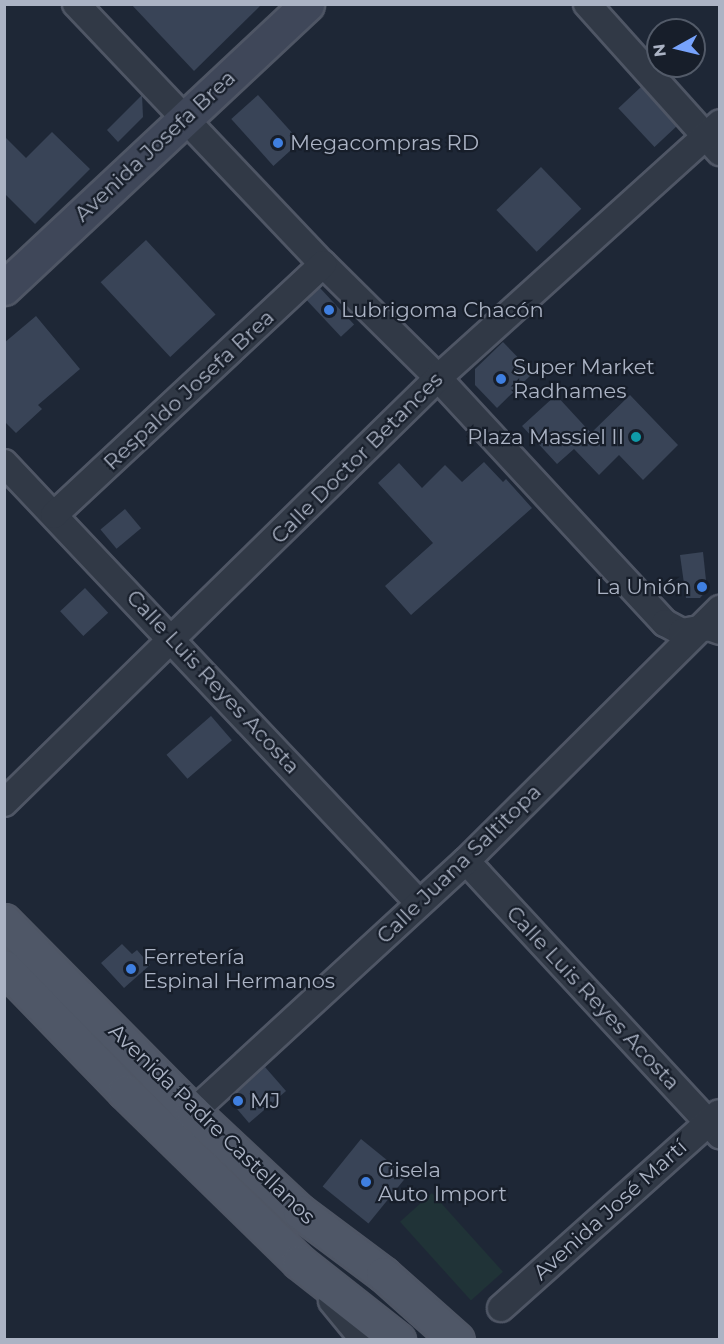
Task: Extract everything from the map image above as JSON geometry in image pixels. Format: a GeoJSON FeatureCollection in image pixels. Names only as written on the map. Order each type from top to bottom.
{"type":"FeatureCollection","features":[{"type":"Feature","properties":{"kind":"main road","name":"Avenida Josefa Brea"},"geometry":{"type":"LineString","coordinates":[[4,288],[307,4]]}},
{"type":"Feature","properties":{"kind":"main road","name":"Avenida Padre Castellanos"},"geometry":{"type":"LineString","coordinates":[[4,921],[193,1112],[300,1212],[448,1330]]}},
{"type":"Feature","properties":{"kind":"main road","name":"Avenida Padre Castellanos"},"geometry":{"type":"LineString","coordinates":[[4,967],[124,1092],[299,1262],[398,1340]]}},
{"type":"Feature","properties":{"kind":"street"},"geometry":{"type":"LineString","coordinates":[[76,4],[323,264],[438,378],[665,623],[682,632],[708,630]]}},
{"type":"Feature","properties":{"kind":"street"},"geometry":{"type":"LineString","coordinates":[[587,4],[715,137]]}},
{"type":"Feature","properties":{"kind":"street","name":"Calle Doctor Betances"},"geometry":{"type":"LineString","coordinates":[[4,803],[438,378],[715,137]]}},
{"type":"Feature","properties":{"kind":"street","name":"Respaldo Josefa Brea"},"geometry":{"type":"LineString","coordinates":[[54,515],[323,264]]}},
{"type":"Feature","properties":{"kind":"street","name":"Calle Luis Reyes Acosta"},"geometry":{"type":"LineString","coordinates":[[4,463],[174,639],[419,903]]}},
{"type":"Feature","properties":{"kind":"street","name":"Calle Juana Saltitopa"},"geometry":{"type":"LineString","coordinates":[[193,1112],[466,861],[708,630],[720,609]]}},
{"type":"Feature","properties":{"kind":"street","name":"Calle Luis Reyes Acosta"},"geometry":{"type":"LineString","coordinates":[[466,861],[716,1123]]}},
{"type":"Feature","properties":{"kind":"street","name":"Avenida José Martí"},"geometry":{"type":"LineString","coordinates":[[501,1308],[716,1123]]}},
{"type":"Feature","properties":{"kind":"street"},"geometry":{"type":"LineString","coordinates":[[299,1262],[363,1340]]}},
{"type":"Feature","properties":{"kind":"green space"},"geometry":{"type":"Polygon","coordinates":[[[432,1193],[503,1272],[471,1301],[400,1222],[432,1193]]]}},
{"type":"Feature","properties":{"kind":"building"},"geometry":{"type":"Polygon","coordinates":[[[131,4],[262,4],[194,71],[131,4]]]}},
{"type":"Feature","properties":{"kind":"building"},"geometry":{"type":"Polygon","coordinates":[[[641,87],[677,126],[654,147],[618,108],[641,87]]]}},
{"type":"Feature","properties":{"kind":"building"},"geometry":{"type":"Polygon","coordinates":[[[142,95],[143,117],[118,142],[107,130],[142,95]]]}},
{"type":"Feature","properties":{"kind":"building"},"geometry":{"type":"Polygon","coordinates":[[[258,95],[300,142],[273,166],[231,119],[258,95]]]}},
{"type":"Feature","properties":{"kind":"building"},"geometry":{"type":"Polygon","coordinates":[[[52,132],[90,169],[35,224],[4,193],[4,136],[26,158],[52,132]]]}},
{"type":"Feature","properties":{"kind":"building"},"geometry":{"type":"Polygon","coordinates":[[[541,167],[581,209],[537,252],[496,210],[541,167]]]}},
{"type":"Feature","properties":{"kind":"building"},"geometry":{"type":"Polygon","coordinates":[[[146,240],[216,315],[170,357],[101,282],[146,240]]]}},
{"type":"Feature","properties":{"kind":"building"},"geometry":{"type":"Polygon","coordinates":[[[320,288],[354,325],[341,337],[307,300],[320,288]]]}},
{"type":"Feature","properties":{"kind":"building"},"geometry":{"type":"Polygon","coordinates":[[[36,316],[80,369],[38,405],[42,409],[16,433],[4,421],[4,343],[36,316]]]}},
{"type":"Feature","properties":{"kind":"building","name":"Super Market Radhames"},"geometry":{"type":"Polygon","coordinates":[[[503,342],[533,373],[497,408],[475,385],[475,369],[503,342]]]}},
{"type":"Feature","properties":{"kind":"building"},"geometry":{"type":"Polygon","coordinates":[[[556,395],[591,433],[630,395],[678,445],[643,480],[619,455],[599,475],[574,449],[557,464],[522,426],[556,395]]]}},
{"type":"Feature","properties":{"kind":"building"},"geometry":{"type":"Polygon","coordinates":[[[484,462],[503,482],[506,479],[532,508],[411,615],[385,586],[433,543],[378,483],[399,463],[422,488],[445,465],[462,482],[484,462]]]}},
{"type":"Feature","properties":{"kind":"building"},"geometry":{"type":"Polygon","coordinates":[[[125,509],[141,528],[117,549],[100,530],[125,509]]]}},
{"type":"Feature","properties":{"kind":"building"},"geometry":{"type":"Polygon","coordinates":[[[703,552],[707,590],[700,598],[686,598],[680,555],[703,552]]]}},
{"type":"Feature","properties":{"kind":"building"},"geometry":{"type":"Polygon","coordinates":[[[85,588],[108,613],[83,636],[60,611],[85,588]]]}},
{"type":"Feature","properties":{"kind":"building"},"geometry":{"type":"Polygon","coordinates":[[[211,716],[232,740],[187,779],[166,755],[211,716]]]}},
{"type":"Feature","properties":{"kind":"building","name":"Ferretería Espinal Hermanos"},"geometry":{"type":"Polygon","coordinates":[[[122,944],[132,954],[137,950],[150,965],[124,988],[101,963],[122,944]]]}},
{"type":"Feature","properties":{"kind":"building"},"geometry":{"type":"Polygon","coordinates":[[[265,1067],[286,1091],[249,1123],[232,1103],[234,1095],[265,1067]]]}},
{"type":"Feature","properties":{"kind":"building","name":"Gisela Auto Import"},"geometry":{"type":"Polygon","coordinates":[[[361,1139],[407,1176],[368,1224],[323,1186],[361,1139]]]}},
{"type":"Feature","properties":{"kind":"place","name":"Megacompras RD"},"geometry":{"type":"Point","coordinates":[278,143]}},
{"type":"Feature","properties":{"kind":"place","name":"Lubrigoma Chacón"},"geometry":{"type":"Point","coordinates":[329,310]}},
{"type":"Feature","properties":{"kind":"place","name":"Super Market Radhames"},"geometry":{"type":"Point","coordinates":[501,379]}},
{"type":"Feature","properties":{"kind":"place","name":"Plaza Massiel II"},"geometry":{"type":"Point","coordinates":[636,437]}},
{"type":"Feature","properties":{"kind":"place","name":"La Unión"},"geometry":{"type":"Point","coordinates":[702,587]}},
{"type":"Feature","properties":{"kind":"place","name":"Ferretería Espinal Hermanos"},"geometry":{"type":"Point","coordinates":[131,969]}},
{"type":"Feature","properties":{"kind":"place","name":"MJ"},"geometry":{"type":"Point","coordinates":[238,1101]}},
{"type":"Feature","properties":{"kind":"place","name":"Gisela Auto Import"},"geometry":{"type":"Point","coordinates":[366,1182]}}]}
